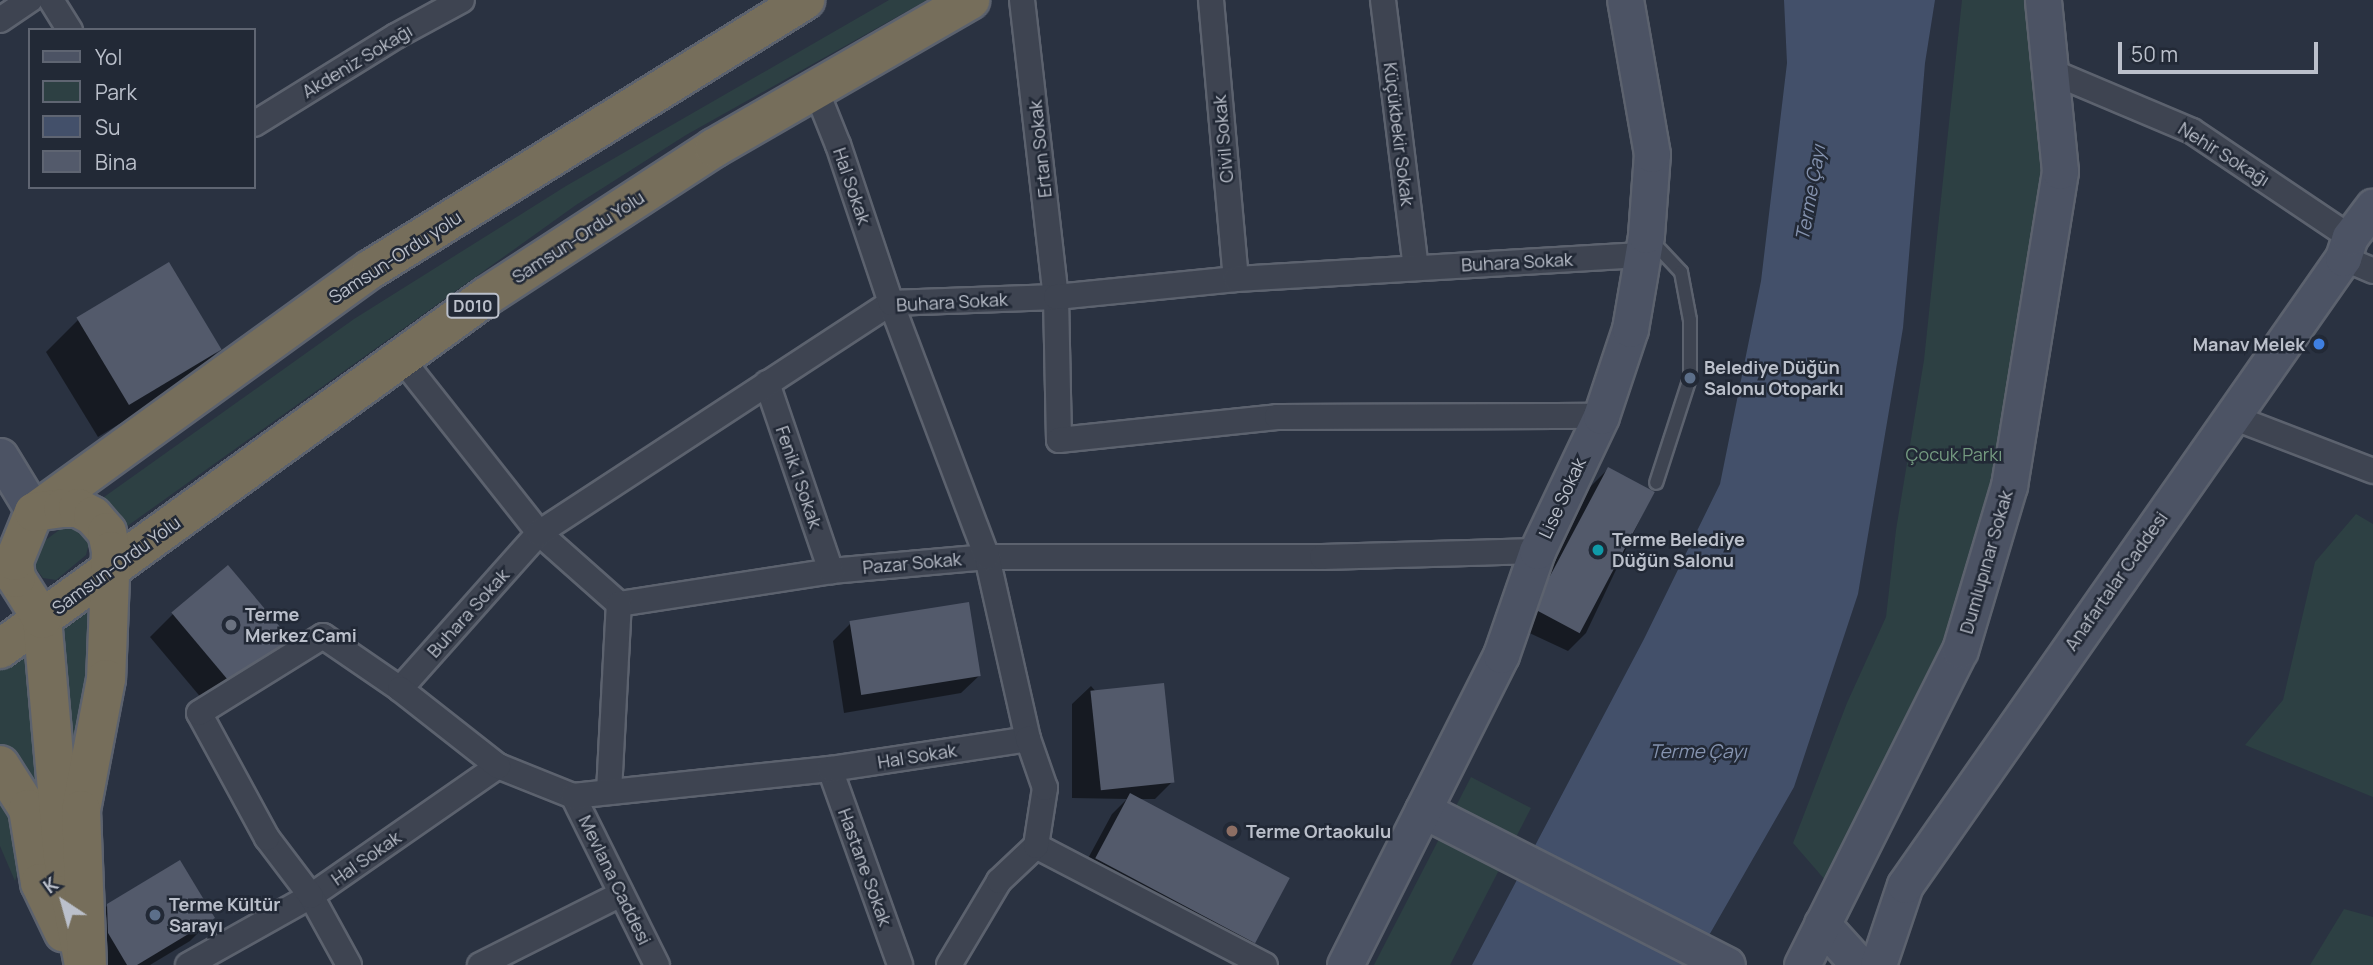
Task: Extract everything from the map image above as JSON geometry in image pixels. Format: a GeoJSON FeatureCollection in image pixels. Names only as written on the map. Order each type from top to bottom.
{"type":"FeatureCollection","features":[{"type":"Feature","properties":{"kind":"highway","name":"Samsun-Ordu yolu"},"geometry":{"type":"LineString","coordinates":[[0,538],[371,269],[805,0]]}},
{"type":"Feature","properties":{"kind":"highway","name":"Samsun-Ordu Yolu"},"geometry":{"type":"LineString","coordinates":[[0,649],[487,296],[657,185],[970,0]]}},
{"type":"Feature","properties":{"kind":"highway"},"geometry":{"type":"LineString","coordinates":[[70,508],[93,516],[107,532],[111,551],[106,678],[81,810],[84,965],[63,858],[42,619],[16,578],[14,561],[34,512],[70,508]]}},
{"type":"Feature","properties":{"kind":"highway"},"geometry":{"type":"LineString","coordinates":[[0,765],[28,809],[40,883],[84,965]]}},
{"type":"Feature","properties":{"kind":"street"},"geometry":{"type":"LineString","coordinates":[[0,20],[30,0]]}},
{"type":"Feature","properties":{"kind":"street"},"geometry":{"type":"LineString","coordinates":[[51,0],[69,28]]}},
{"type":"Feature","properties":{"kind":"street","name":"Akdeniz Sokağı"},"geometry":{"type":"LineString","coordinates":[[256,123],[396,36],[462,0]]}},
{"type":"Feature","properties":{"kind":"street","name":"Ertan Sokak"},"geometry":{"type":"LineString","coordinates":[[1023,0],[1056,297],[1059,440],[1277,417],[1601,416]]}},
{"type":"Feature","properties":{"kind":"street","name":"Civil Sokak"},"geometry":{"type":"LineString","coordinates":[[1211,0],[1236,279]]}},
{"type":"Feature","properties":{"kind":"street","name":"Küçükbekir Sokak"},"geometry":{"type":"LineString","coordinates":[[1383,0],[1416,268]]}},
{"type":"Feature","properties":{"kind":"street","name":"Lise Sokak"},"geometry":{"type":"LineString","coordinates":[[1345,965],[1501,655],[1537,551],[1601,416],[1630,329],[1643,245],[1652,154],[1626,0]]}},
{"type":"Feature","properties":{"kind":"street","name":"Dumlupınar Sokak"},"geometry":{"type":"LineString","coordinates":[[1802,965],[1960,650],[2009,486],[2060,171],[2043,0]]}},
{"type":"Feature","properties":{"kind":"street","name":"Nehir Sokağı"},"geometry":{"type":"LineString","coordinates":[[2050,71],[2192,131],[2356,255]]}},
{"type":"Feature","properties":{"kind":"street","name":"Hal Sokak"},"geometry":{"type":"LineString","coordinates":[[188,965],[311,896],[498,766],[573,796],[831,769],[1028,739],[987,557],[891,303],[838,145],[816,90]]}},
{"type":"Feature","properties":{"kind":"street","name":"Anafartalar Caddesi"},"geometry":{"type":"LineString","coordinates":[[1878,965],[1905,885],[2230,416],[2356,255],[2373,206]]}},
{"type":"Feature","properties":{"kind":"street","name":"Buhara Sokak"},"geometry":{"type":"LineString","coordinates":[[400,689],[539,534],[891,303],[1056,297],[1236,279],[1416,268],[1643,245]]}},
{"type":"Feature","properties":{"kind":"street"},"geometry":{"type":"LineString","coordinates":[[401,358],[539,534],[619,604],[609,792]]}},
{"type":"Feature","properties":{"kind":"street","name":"Fenik 1 Sokak"},"geometry":{"type":"LineString","coordinates":[[767,383],[831,570]]}},
{"type":"Feature","properties":{"kind":"street"},"geometry":{"type":"LineString","coordinates":[[2230,416],[2373,471]]}},
{"type":"Feature","properties":{"kind":"street"},"geometry":{"type":"LineString","coordinates":[[0,456],[34,512]]}},
{"type":"Feature","properties":{"kind":"street","name":"Pazar Sokak"},"geometry":{"type":"LineString","coordinates":[[619,604],[831,570],[987,557],[1322,556],[1537,551]]}},
{"type":"Feature","properties":{"kind":"street"},"geometry":{"type":"LineString","coordinates":[[349,965],[311,896],[268,838],[199,713],[323,636],[400,689],[498,766]]}},
{"type":"Feature","properties":{"kind":"street"},"geometry":{"type":"LineString","coordinates":[[949,965],[999,881],[1036,846],[1045,788],[1028,739]]}},
{"type":"Feature","properties":{"kind":"street","name":"Hastane Sokak"},"geometry":{"type":"LineString","coordinates":[[831,769],[900,965]]}},
{"type":"Feature","properties":{"kind":"street","name":"Mevlana Caddesi"},"geometry":{"type":"LineString","coordinates":[[573,796],[657,965]]}},
{"type":"Feature","properties":{"kind":"street"},"geometry":{"type":"LineString","coordinates":[[1423,810],[1727,965]]}},
{"type":"Feature","properties":{"kind":"street"},"geometry":{"type":"LineString","coordinates":[[1036,846],[1265,965]]}},
{"type":"Feature","properties":{"kind":"street"},"geometry":{"type":"LineString","coordinates":[[480,965],[621,894]]}},
{"type":"Feature","properties":{"kind":"street"},"geometry":{"type":"LineString","coordinates":[[1822,924],[1859,965]]}},
{"type":"Feature","properties":{"kind":"lane"},"geometry":{"type":"LineString","coordinates":[[1643,245],[1681,272],[1690,320],[1690,378],[1656,483]]}},
{"type":"Feature","properties":{"kind":"green space"},"geometry":{"type":"Polygon","coordinates":[[[889,0],[927,0],[686,135],[576,205],[119,532],[104,497],[354,319],[566,186],[889,0]]]}},
{"type":"Feature","properties":{"kind":"green space","name":"Çocuk Parkı"},"geometry":{"type":"Polygon","coordinates":[[[1962,0],[2024,0],[2047,133],[2040,228],[1984,544],[1846,904],[1793,843],[1847,703],[1886,617],[1896,530],[1924,360],[1962,0]]]}},
{"type":"Feature","properties":{"kind":"green space"},"geometry":{"type":"Polygon","coordinates":[[[2356,514],[2373,524],[2373,797],[2245,745],[2283,700],[2315,562],[2356,514]]]}},
{"type":"Feature","properties":{"kind":"green space"},"geometry":{"type":"Polygon","coordinates":[[[66,525],[82,530],[89,543],[86,555],[56,580],[43,578],[32,563],[32,550],[66,525]]]}},
{"type":"Feature","properties":{"kind":"green space"},"geometry":{"type":"Polygon","coordinates":[[[110,569],[63,858],[0,765],[0,649],[110,569]]]}},
{"type":"Feature","properties":{"kind":"green space"},"geometry":{"type":"Polygon","coordinates":[[[1471,777],[1531,808],[1450,965],[1374,965],[1471,777]]]}},
{"type":"Feature","properties":{"kind":"green space"},"geometry":{"type":"Polygon","coordinates":[[[0,784],[8,798],[21,862],[15,881],[0,846],[0,784]]]}},
{"type":"Feature","properties":{"kind":"green space"},"geometry":{"type":"Polygon","coordinates":[[[2344,909],[2373,917],[2373,965],[2310,965],[2344,909]]]}},
{"type":"Feature","properties":{"kind":"water","name":"Terme Çayı"},"geometry":{"type":"Polygon","coordinates":[[[1784,0],[1935,0],[1925,63],[1903,328],[1858,594],[1794,787],[1692,965],[1472,965],[1644,639],[1720,484],[1761,281],[1787,63],[1784,0]]]}},
{"type":"Feature","properties":{"kind":"building"},"geometry":{"type":"Polygon","coordinates":[[[169,262],[222,349],[129,405],[76,318],[169,262]]]}},
{"type":"Feature","properties":{"kind":"building","name":"Terme Belediye Düğün Salonu"},"geometry":{"type":"Polygon","coordinates":[[[1608,467],[1655,492],[1580,633],[1533,608],[1608,467]]]}},
{"type":"Feature","properties":{"kind":"building","name":"Terme Merkez Cami"},"geometry":{"type":"Polygon","coordinates":[[[228,565],[290,639],[233,686],[171,613],[228,565]]]}},
{"type":"Feature","properties":{"kind":"building"},"geometry":{"type":"Polygon","coordinates":[[[969,602],[981,676],[861,695],[849,621],[969,602]]]}},
{"type":"Feature","properties":{"kind":"building"},"geometry":{"type":"Polygon","coordinates":[[[1164,683],[1174,782],[1101,790],[1090,691],[1164,683]]]}},
{"type":"Feature","properties":{"kind":"building"},"geometry":{"type":"Polygon","coordinates":[[[1130,793],[1290,878],[1255,943],[1095,858],[1130,793]]]}},
{"type":"Feature","properties":{"kind":"building","name":"Terme Kültür Sarayı"},"geometry":{"type":"Polygon","coordinates":[[[180,860],[215,918],[137,965],[127,965],[108,933],[107,904],[180,860]]]}},
{"type":"Feature","properties":{"kind":"place","name":"Manav Melek"},"geometry":{"type":"Point","coordinates":[2319,344]}},
{"type":"Feature","properties":{"kind":"place","name":"Belediye Düğün Salonu Otoparkı"},"geometry":{"type":"Point","coordinates":[1690,378]}},
{"type":"Feature","properties":{"kind":"place","name":"Terme Belediye Düğün Salonu"},"geometry":{"type":"Point","coordinates":[1598,550]}},
{"type":"Feature","properties":{"kind":"place","name":"Terme Merkez Cami"},"geometry":{"type":"Point","coordinates":[231,625]}},
{"type":"Feature","properties":{"kind":"place","name":"Terme Ortaokulu"},"geometry":{"type":"Point","coordinates":[1232,831]}},
{"type":"Feature","properties":{"kind":"place","name":"Terme Kültür Sarayı"},"geometry":{"type":"Point","coordinates":[155,915]}}]}
